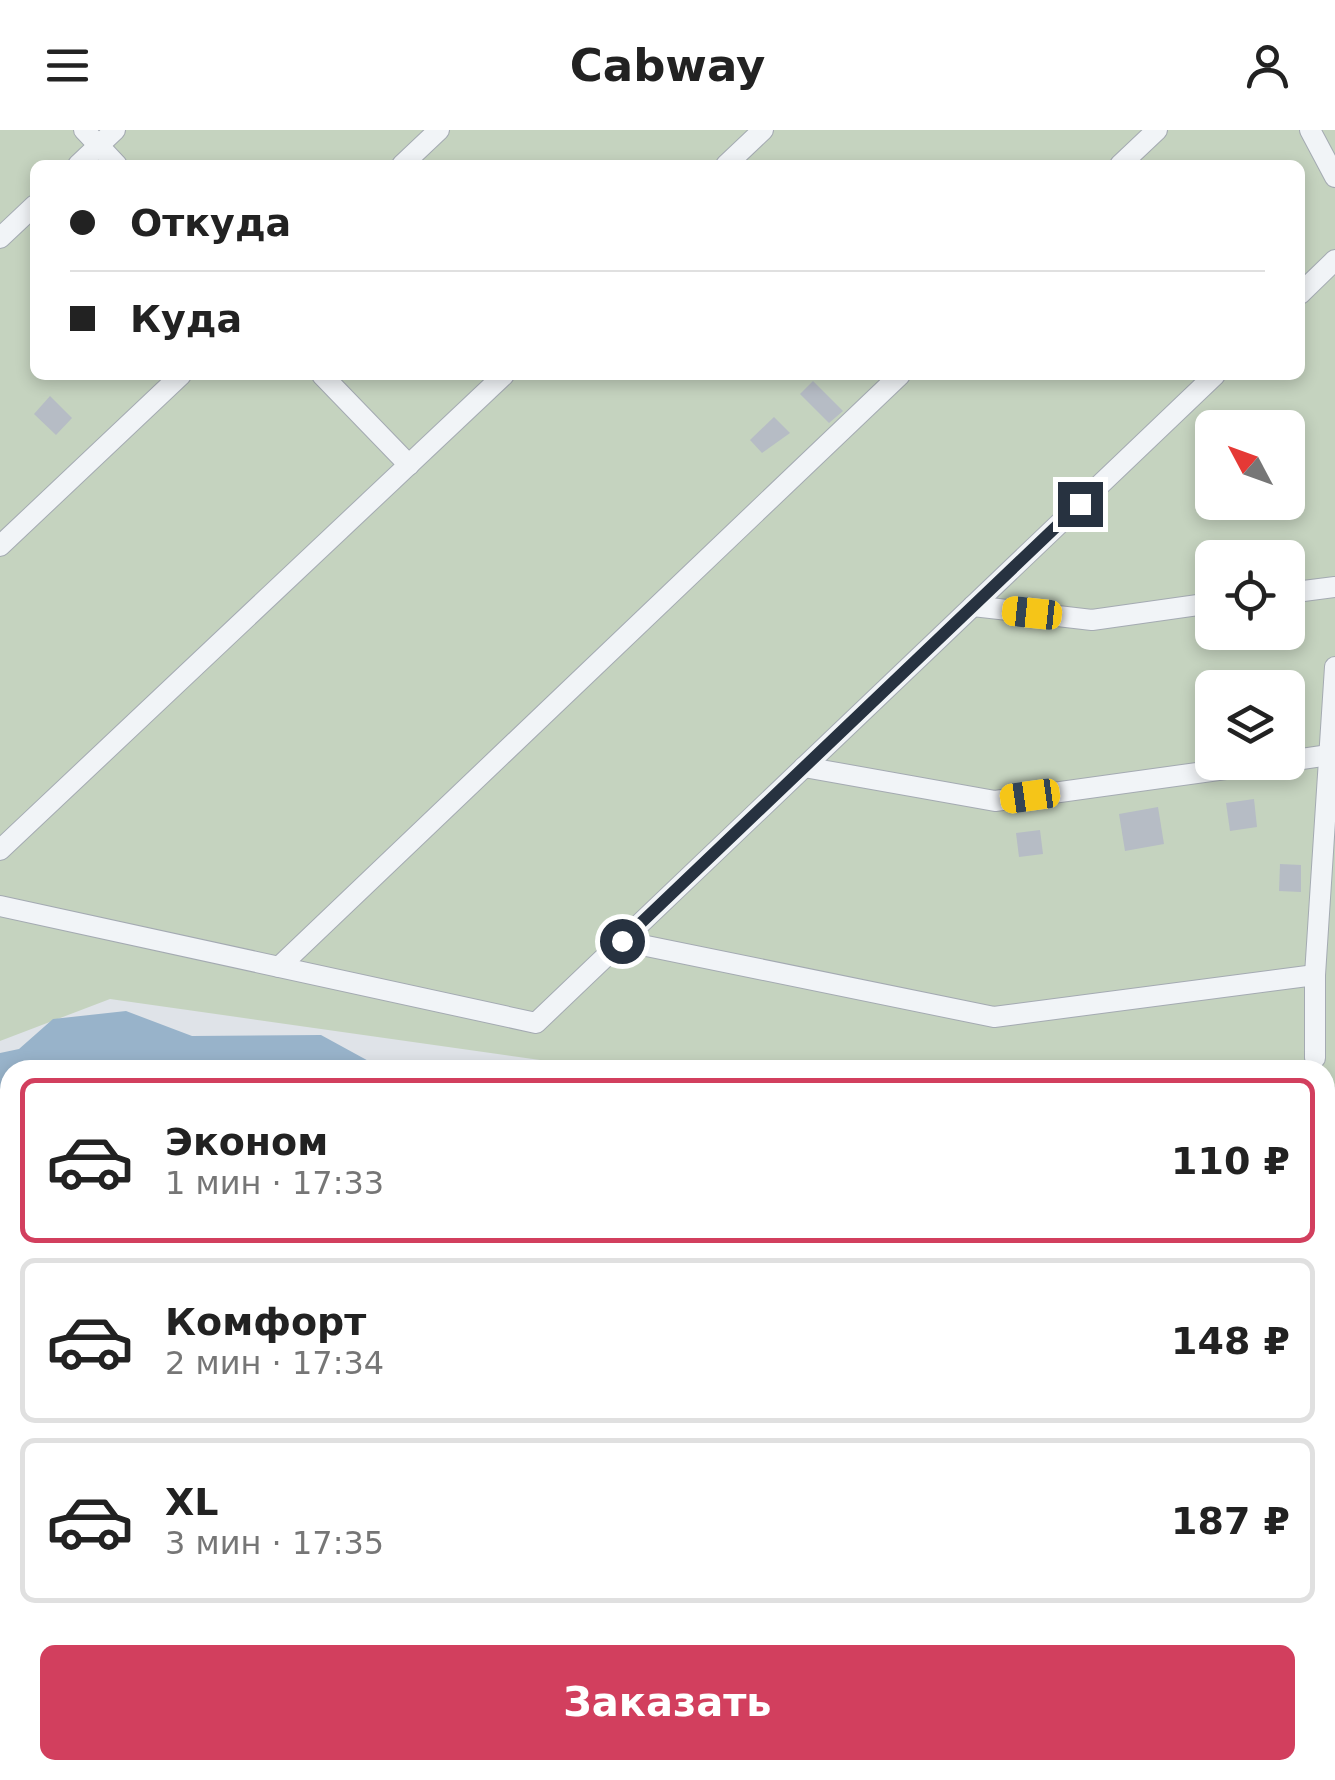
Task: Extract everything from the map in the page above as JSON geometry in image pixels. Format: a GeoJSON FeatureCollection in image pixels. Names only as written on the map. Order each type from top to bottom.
{"type":"FeatureCollection","features":[{"type":"Feature","properties":{"kind":"street"},"geometry":{"type":"LineString","coordinates":[[113,160],[91,138],[115,130]]}},
{"type":"Feature","properties":{"kind":"street"},"geometry":{"type":"LineString","coordinates":[[407,160],[439,130]]}},
{"type":"Feature","properties":{"kind":"street"},"geometry":{"type":"LineString","coordinates":[[731,160],[764,130]]}},
{"type":"Feature","properties":{"kind":"street"},"geometry":{"type":"LineString","coordinates":[[1125,160],[1157,130]]}},
{"type":"Feature","properties":{"kind":"street"},"geometry":{"type":"LineString","coordinates":[[1310,130],[1335,177]]}},
{"type":"Feature","properties":{"kind":"street"},"geometry":{"type":"LineString","coordinates":[[0,238],[30,210]]}},
{"type":"Feature","properties":{"kind":"street"},"geometry":{"type":"LineString","coordinates":[[1305,289],[1335,260]]}},
{"type":"Feature","properties":{"kind":"street"},"geometry":{"type":"LineString","coordinates":[[0,546],[176,380]]}},
{"type":"Feature","properties":{"kind":"street"},"geometry":{"type":"LineString","coordinates":[[327,380],[409,465]]}},
{"type":"Feature","properties":{"kind":"street"},"geometry":{"type":"LineString","coordinates":[[0,850],[499,380]]}},
{"type":"Feature","properties":{"kind":"street"},"geometry":{"type":"LineString","coordinates":[[279,967],[895,380]]}},
{"type":"Feature","properties":{"kind":"street"},"geometry":{"type":"LineString","coordinates":[[0,906],[536,1024],[1210,380]]}},
{"type":"Feature","properties":{"kind":"street"},"geometry":{"type":"LineString","coordinates":[[1305,591],[1335,587]]}},
{"type":"Feature","properties":{"kind":"street"},"geometry":{"type":"LineString","coordinates":[[972,606],[1092,620],[1195,605]]}},
{"type":"Feature","properties":{"kind":"street"},"geometry":{"type":"LineString","coordinates":[[1314,1058],[1314,975],[1335,668]]}},
{"type":"Feature","properties":{"kind":"street"},"geometry":{"type":"LineString","coordinates":[[1305,759],[1329,755]]}},
{"type":"Feature","properties":{"kind":"street"},"geometry":{"type":"LineString","coordinates":[[804,767],[996,801],[1195,773]]}},
{"type":"Feature","properties":{"kind":"street"},"geometry":{"type":"LineString","coordinates":[[622,941],[994,1017],[1314,975]]}},
{"type":"Feature","properties":{"kind":"green space"},"geometry":{"type":"Polygon","coordinates":[[[0,130],[1335,130],[1335,1060],[540,1060],[110,999],[0,1041],[0,130]]]}},
{"type":"Feature","properties":{"kind":"water"},"geometry":{"type":"Polygon","coordinates":[[[126,1011],[192,1036],[321,1035],[367,1060],[0,1060],[0,1053],[19,1049],[53,1019],[126,1011]]]}},
{"type":"Feature","properties":{"kind":"building"},"geometry":{"type":"Polygon","coordinates":[[[813,381],[843,411],[829,423],[800,394],[813,381]]]}},
{"type":"Feature","properties":{"kind":"building"},"geometry":{"type":"Polygon","coordinates":[[[50,396],[72,418],[56,435],[34,414],[50,396]]]}},
{"type":"Feature","properties":{"kind":"building"},"geometry":{"type":"Polygon","coordinates":[[[774,417],[790,433],[762,453],[750,440],[774,417]]]}},
{"type":"Feature","properties":{"kind":"building"},"geometry":{"type":"Polygon","coordinates":[[[1254,799],[1257,827],[1230,831],[1226,803],[1254,799]]]}},
{"type":"Feature","properties":{"kind":"building"},"geometry":{"type":"Polygon","coordinates":[[[1158,807],[1164,844],[1125,851],[1119,814],[1158,807]]]}},
{"type":"Feature","properties":{"kind":"building"},"geometry":{"type":"Polygon","coordinates":[[[1040,830],[1043,854],[1019,857],[1016,833],[1040,830]]]}},
{"type":"Feature","properties":{"kind":"building"},"geometry":{"type":"Polygon","coordinates":[[[1280,864],[1301,865],[1301,892],[1279,891],[1280,864]]]}},
{"type":"Feature","properties":{"kind":"route"},"geometry":{"type":"LineString","coordinates":[[622,941],[1080,504]]}}]}
